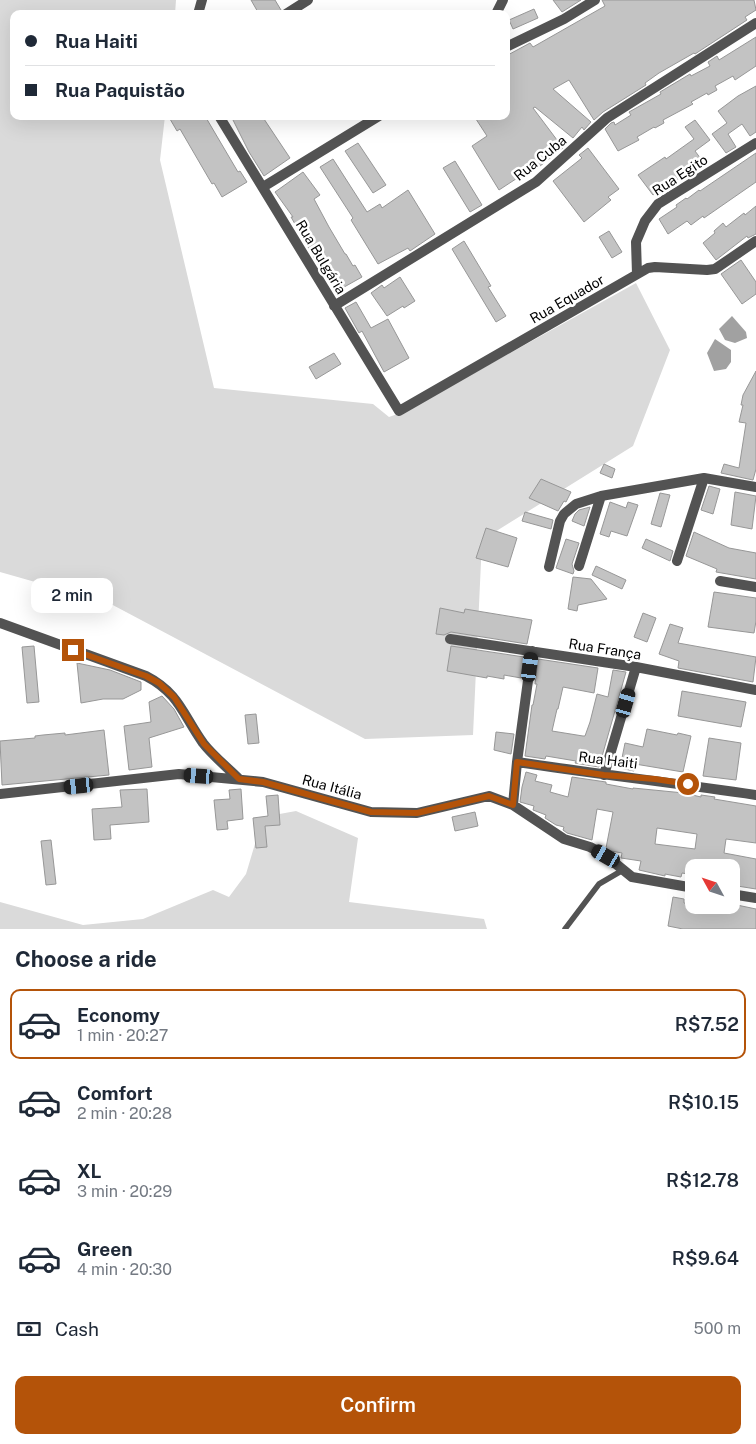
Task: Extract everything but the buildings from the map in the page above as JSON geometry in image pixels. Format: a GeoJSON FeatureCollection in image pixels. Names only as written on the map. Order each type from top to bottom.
{"type":"FeatureCollection","features":[{"type":"Feature","properties":{"kind":"street"},"geometry":{"type":"LineString","coordinates":[[292,10],[308,0]]}},
{"type":"Feature","properties":{"kind":"street"},"geometry":{"type":"LineString","coordinates":[[510,45],[564,19],[596,0]]}},
{"type":"Feature","properties":{"kind":"street","name":"Rua Cuba"},"geometry":{"type":"LineString","coordinates":[[334,306],[536,182],[607,118],[756,23]]}},
{"type":"Feature","properties":{"kind":"street","name":"Rua Bulgária"},"geometry":{"type":"LineString","coordinates":[[221,120],[399,412]]}},
{"type":"Feature","properties":{"kind":"street"},"geometry":{"type":"LineString","coordinates":[[263,187],[372,120]]}},
{"type":"Feature","properties":{"kind":"street","name":"Rua Egito"},"geometry":{"type":"LineString","coordinates":[[637,274],[636,242],[645,221],[658,204],[756,142]]}},
{"type":"Feature","properties":{"kind":"street","name":"Rua Equador"},"geometry":{"type":"LineString","coordinates":[[399,412],[648,268],[714,269],[756,241]]}},
{"type":"Feature","properties":{"kind":"street"},"geometry":{"type":"LineString","coordinates":[[549,567],[560,521],[564,514],[576,504],[601,496],[704,478],[756,487]]}},
{"type":"Feature","properties":{"kind":"street"},"geometry":{"type":"LineString","coordinates":[[677,561],[704,478]]}},
{"type":"Feature","properties":{"kind":"street"},"geometry":{"type":"LineString","coordinates":[[579,566],[601,496]]}},
{"type":"Feature","properties":{"kind":"street"},"geometry":{"type":"LineString","coordinates":[[720,581],[756,587]]}},
{"type":"Feature","properties":{"kind":"street"},"geometry":{"type":"LineString","coordinates":[[0,623],[146,676],[159,683],[174,697],[204,744],[239,779]]}},
{"type":"Feature","properties":{"kind":"street","name":"Rua França"},"geometry":{"type":"LineString","coordinates":[[450,639],[636,667],[756,690]]}},
{"type":"Feature","properties":{"kind":"street"},"geometry":{"type":"LineString","coordinates":[[513,805],[532,651]]}},
{"type":"Feature","properties":{"kind":"street"},"geometry":{"type":"LineString","coordinates":[[604,775],[636,667]]}},
{"type":"Feature","properties":{"kind":"street","name":"Rua Haiti"},"geometry":{"type":"LineString","coordinates":[[517,762],[756,794]]}},
{"type":"Feature","properties":{"kind":"street","name":"Rua Itália"},"geometry":{"type":"LineString","coordinates":[[0,794],[179,774],[263,782],[371,812],[417,813],[489,796],[513,805],[564,839],[590,847],[606,856],[632,877],[685,886]]}},
{"type":"Feature","properties":{"kind":"street"},"geometry":{"type":"LineString","coordinates":[[740,895],[756,898]]}},
{"type":"Feature","properties":{"kind":"lane"},"geometry":{"type":"LineString","coordinates":[[565,929],[566,925],[599,884],[623,870]]}},
{"type":"Feature","properties":{"kind":"shaded area"},"geometry":{"type":"Polygon","coordinates":[[[0,0],[176,0],[175,10],[10,10],[10,120],[165,120],[160,160],[214,388],[373,404],[389,417],[406,411],[636,283],[670,350],[633,446],[482,540],[473,735],[365,739],[109,603],[0,572],[0,0]]]}},
{"type":"Feature","properties":{"kind":"shaded area"},"geometry":{"type":"Polygon","coordinates":[[[732,316],[746,332],[747,338],[735,343],[725,340],[719,329],[732,316]]]}},
{"type":"Feature","properties":{"kind":"shaded area"},"geometry":{"type":"Polygon","coordinates":[[[715,339],[731,350],[731,362],[726,369],[714,371],[707,353],[715,339]]]}},
{"type":"Feature","properties":{"kind":"shaded area"},"geometry":{"type":"Polygon","coordinates":[[[296,811],[358,838],[349,902],[484,919],[487,929],[0,929],[0,902],[83,925],[143,919],[213,890],[229,897],[246,874],[263,817],[296,811]]]}},
{"type":"Feature","properties":{"kind":"route"},"geometry":{"type":"LineString","coordinates":[[73,650],[146,676],[159,683],[174,697],[204,744],[239,779],[263,782],[371,812],[417,813],[489,796],[513,805],[517,762],[604,775],[688,784]]}}]}
